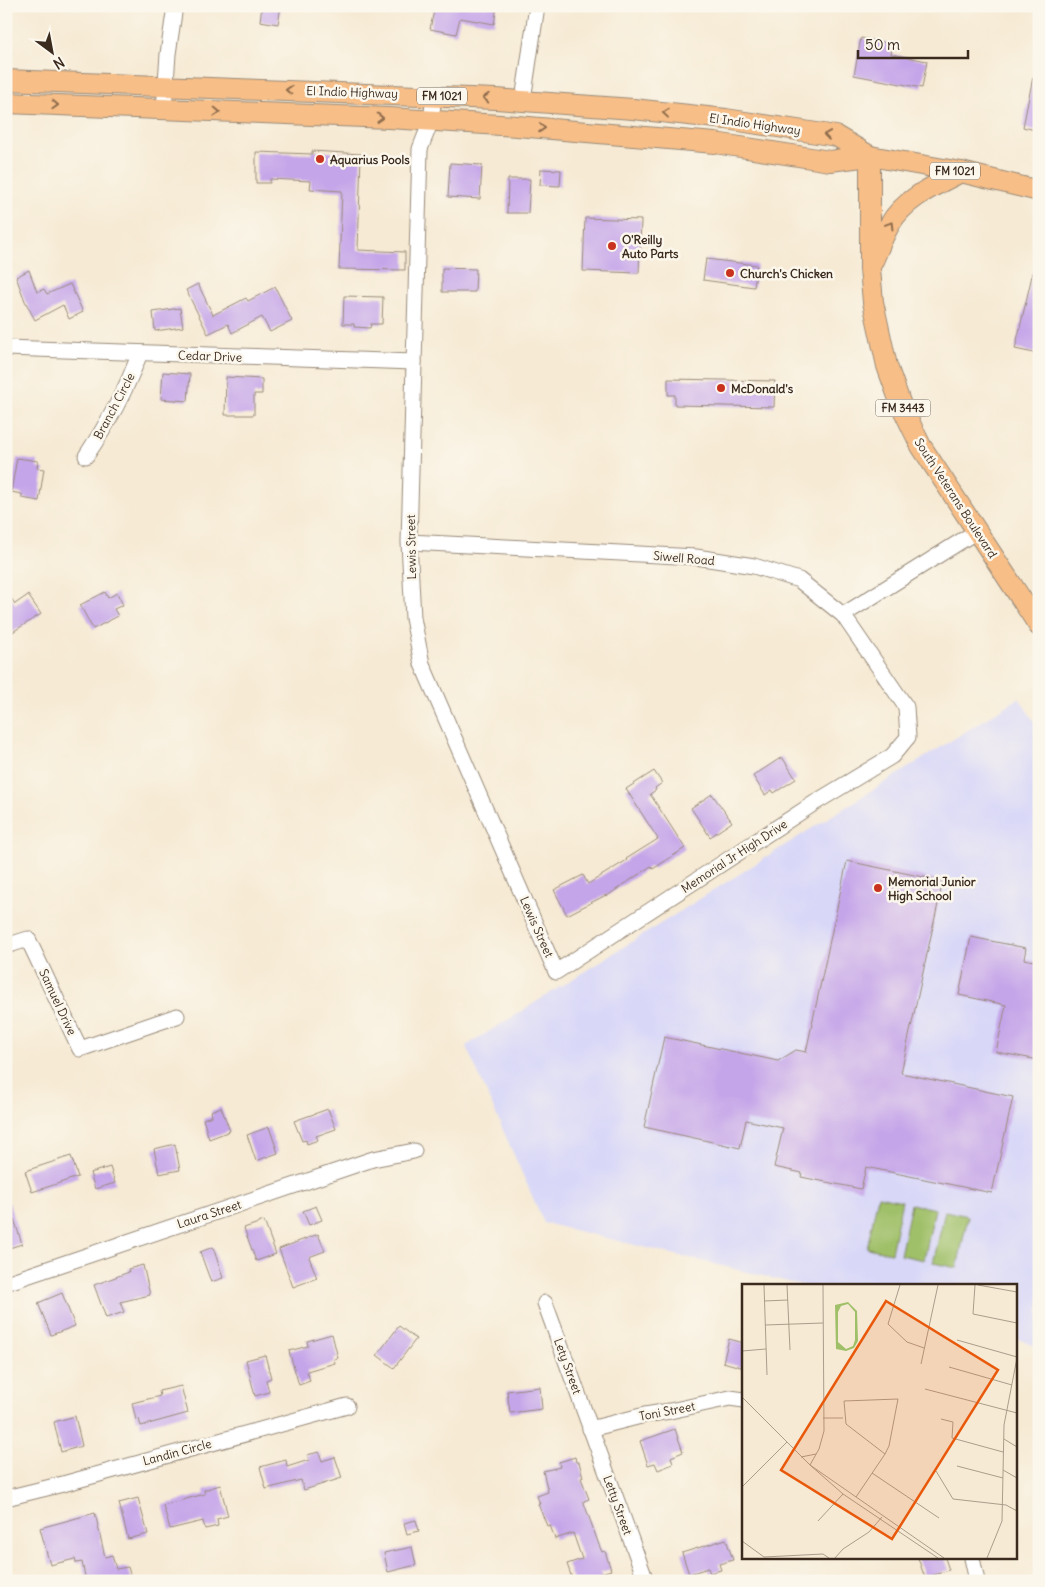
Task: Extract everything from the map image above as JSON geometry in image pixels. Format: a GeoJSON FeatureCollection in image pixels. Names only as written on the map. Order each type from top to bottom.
{"type":"FeatureCollection","features":[{"type":"Feature","properties":{"kind":"main road","name":"El Indio Highway"},"geometry":{"type":"LineString","coordinates":[[6,80],[524,100],[633,109],[726,119],[836,136],[870,156]]}},
{"type":"Feature","properties":{"kind":"main road","name":"El Indio Highway"},"geometry":{"type":"LineString","coordinates":[[6,103],[517,126],[715,143],[830,161],[870,156],[961,172],[1039,191]]}},
{"type":"Feature","properties":{"kind":"main road","name":"South Veterans Boulevard"},"geometry":{"type":"LineString","coordinates":[[870,156],[870,269],[873,302],[886,366],[901,405],[921,446],[1039,626]]}},
{"type":"Feature","properties":{"kind":"main road"},"geometry":{"type":"LineString","coordinates":[[870,269],[890,224],[903,208],[925,191],[961,172]]}},
{"type":"Feature","properties":{"kind":"street"},"geometry":{"type":"LineString","coordinates":[[164,110],[168,54],[175,6]]}},
{"type":"Feature","properties":{"kind":"street"},"geometry":{"type":"LineString","coordinates":[[524,100],[537,6]]}},
{"type":"Feature","properties":{"kind":"street","name":"Lewis Street"},"geometry":{"type":"LineString","coordinates":[[434,96],[431,121],[420,149],[409,542],[413,618],[422,664],[556,972]]}},
{"type":"Feature","properties":{"kind":"street","name":"Cedar Drive"},"geometry":{"type":"LineString","coordinates":[[6,348],[414,362]]}},
{"type":"Feature","properties":{"kind":"street","name":"Branch Circle"},"geometry":{"type":"LineString","coordinates":[[86,456],[103,431],[124,393],[140,353]]}},
{"type":"Feature","properties":{"kind":"street"},"geometry":{"type":"LineString","coordinates":[[843,615],[977,531]]}},
{"type":"Feature","properties":{"kind":"street","name":"Siwell Road"},"geometry":{"type":"LineString","coordinates":[[409,542],[696,557],[754,566],[799,580],[843,615],[906,707],[908,737]]}},
{"type":"Feature","properties":{"kind":"street","name":"Memorial Jr High Drive"},"geometry":{"type":"LineString","coordinates":[[556,972],[816,802],[892,756],[908,737]]}},
{"type":"Feature","properties":{"kind":"street","name":"Samuel Drive"},"geometry":{"type":"LineString","coordinates":[[6,946],[28,939],[80,1049],[177,1016]]}},
{"type":"Feature","properties":{"kind":"street","name":"Laura Street"},"geometry":{"type":"LineString","coordinates":[[6,1283],[373,1159],[414,1151]]}},
{"type":"Feature","properties":{"kind":"street","name":"Lety Street"},"geometry":{"type":"LineString","coordinates":[[545,1303],[590,1429]]}},
{"type":"Feature","properties":{"kind":"street","name":"Toni Street"},"geometry":{"type":"LineString","coordinates":[[590,1429],[645,1415],[730,1398],[742,1400]]}},
{"type":"Feature","properties":{"kind":"street","name":"Landin Circle"},"geometry":{"type":"LineString","coordinates":[[6,1498],[347,1406]]}},
{"type":"Feature","properties":{"kind":"street","name":"Letty Street"},"geometry":{"type":"LineString","coordinates":[[590,1429],[646,1581]]}},
{"type":"Feature","properties":{"kind":"street"},"geometry":{"type":"LineString","coordinates":[[972,1560],[977,1581]]}},
{"type":"Feature","properties":{"kind":"shaded area","name":"Memorial Junior High School"},"geometry":{"type":"Polygon","coordinates":[[[1019,698],[1039,729],[1039,1348],[1018,1339],[1018,1284],[797,1284],[544,1223],[466,1046],[1019,698]]]}},
{"type":"Feature","properties":{"kind":"green space"},"geometry":{"type":"Polygon","coordinates":[[[878,1196],[902,1201],[891,1253],[867,1248],[878,1196]]]}},
{"type":"Feature","properties":{"kind":"green space"},"geometry":{"type":"Polygon","coordinates":[[[911,1204],[935,1209],[924,1260],[900,1255],[911,1204]]]}},
{"type":"Feature","properties":{"kind":"green space"},"geometry":{"type":"Polygon","coordinates":[[[945,1211],[968,1216],[957,1268],[933,1263],[945,1211]]]}},
{"type":"Feature","properties":{"kind":"building"},"geometry":{"type":"Polygon","coordinates":[[[262,6],[281,6],[278,24],[260,21],[262,6]]]}},
{"type":"Feature","properties":{"kind":"building"},"geometry":{"type":"Polygon","coordinates":[[[435,6],[497,6],[494,24],[460,18],[456,34],[430,29],[435,6]]]}},
{"type":"Feature","properties":{"kind":"building"},"geometry":{"type":"Polygon","coordinates":[[[861,38],[893,44],[891,54],[927,61],[922,88],[854,75],[861,38]]]}},
{"type":"Feature","properties":{"kind":"building"},"geometry":{"type":"Polygon","coordinates":[[[1033,77],[1039,78],[1039,131],[1023,127],[1033,77]]]}},
{"type":"Feature","properties":{"kind":"building"},"geometry":{"type":"Polygon","coordinates":[[[312,151],[361,154],[358,250],[405,252],[405,270],[339,269],[342,191],[310,189],[311,181],[270,179],[270,183],[256,183],[256,152],[312,154],[312,151]]]}},
{"type":"Feature","properties":{"kind":"building"},"geometry":{"type":"Polygon","coordinates":[[[450,163],[482,165],[480,199],[448,197],[450,163]]]}},
{"type":"Feature","properties":{"kind":"building"},"geometry":{"type":"Polygon","coordinates":[[[541,169],[561,170],[560,186],[540,185],[541,169]]]}},
{"type":"Feature","properties":{"kind":"building"},"geometry":{"type":"Polygon","coordinates":[[[508,179],[530,179],[528,213],[507,213],[508,179]]]}},
{"type":"Feature","properties":{"kind":"building","name":"O'Reilly Auto Parts"},"geometry":{"type":"Polygon","coordinates":[[[585,218],[641,220],[639,273],[583,271],[585,218]]]}},
{"type":"Feature","properties":{"kind":"building","name":"Church's Chicken"},"geometry":{"type":"Polygon","coordinates":[[[706,259],[757,265],[754,287],[703,280],[706,259]]]}},
{"type":"Feature","properties":{"kind":"building"},"geometry":{"type":"Polygon","coordinates":[[[1034,267],[1039,268],[1039,354],[1015,349],[1034,267]]]}},
{"type":"Feature","properties":{"kind":"building"},"geometry":{"type":"Polygon","coordinates":[[[442,268],[476,269],[475,292],[442,292],[442,268]]]}},
{"type":"Feature","properties":{"kind":"building"},"geometry":{"type":"Polygon","coordinates":[[[29,270],[37,292],[44,289],[47,294],[70,284],[83,312],[69,319],[63,305],[35,320],[16,277],[29,270]]]}},
{"type":"Feature","properties":{"kind":"building"},"geometry":{"type":"Polygon","coordinates":[[[198,284],[213,315],[246,298],[248,301],[275,287],[292,321],[270,332],[262,317],[232,333],[228,324],[208,334],[186,290],[198,284]]]}},
{"type":"Feature","properties":{"kind":"building"},"geometry":{"type":"Polygon","coordinates":[[[344,296],[383,297],[382,324],[371,324],[370,328],[354,327],[354,324],[343,324],[344,296]]]}},
{"type":"Feature","properties":{"kind":"building"},"geometry":{"type":"Polygon","coordinates":[[[180,308],[183,327],[155,331],[153,312],[180,308]]]}},
{"type":"Feature","properties":{"kind":"building"},"geometry":{"type":"Polygon","coordinates":[[[163,372],[190,374],[188,401],[161,399],[163,372]]]}},
{"type":"Feature","properties":{"kind":"building"},"geometry":{"type":"Polygon","coordinates":[[[226,377],[262,379],[262,394],[254,394],[254,415],[225,415],[226,377]]]}},
{"type":"Feature","properties":{"kind":"building","name":"McDonald's"},"geometry":{"type":"Polygon","coordinates":[[[668,379],[775,381],[774,407],[675,405],[675,395],[668,395],[668,379]]]}},
{"type":"Feature","properties":{"kind":"building"},"geometry":{"type":"Polygon","coordinates":[[[17,458],[38,461],[37,468],[44,469],[39,501],[22,498],[22,494],[11,492],[17,458]]]}},
{"type":"Feature","properties":{"kind":"building"},"geometry":{"type":"Polygon","coordinates":[[[6,591],[15,604],[28,595],[41,614],[11,633],[6,626],[6,591]]]}},
{"type":"Feature","properties":{"kind":"building"},"geometry":{"type":"Polygon","coordinates":[[[105,592],[108,598],[117,593],[123,605],[114,609],[118,616],[93,629],[80,605],[105,592]]]}},
{"type":"Feature","properties":{"kind":"building"},"geometry":{"type":"Polygon","coordinates":[[[782,757],[796,779],[774,793],[772,790],[765,795],[753,776],[782,757]]]}},
{"type":"Feature","properties":{"kind":"building"},"geometry":{"type":"Polygon","coordinates":[[[654,771],[662,783],[650,794],[685,848],[653,869],[651,866],[607,896],[567,915],[554,890],[583,875],[588,884],[658,839],[626,789],[654,771]]]}},
{"type":"Feature","properties":{"kind":"building"},"geometry":{"type":"Polygon","coordinates":[[[712,794],[732,822],[710,837],[691,808],[712,794]]]}},
{"type":"Feature","properties":{"kind":"building"},"geometry":{"type":"Polygon","coordinates":[[[847,861],[943,881],[901,1073],[1013,1097],[992,1193],[866,1167],[861,1189],[801,1177],[802,1173],[774,1167],[783,1128],[746,1120],[740,1148],[644,1127],[664,1037],[778,1061],[796,1050],[806,1052],[847,861]]]}},
{"type":"Feature","properties":{"kind":"building"},"geometry":{"type":"Polygon","coordinates":[[[971,937],[1026,948],[1024,959],[1039,962],[1039,1060],[996,1052],[1006,1005],[959,995],[971,937]]]}},
{"type":"Feature","properties":{"kind":"building"},"geometry":{"type":"Polygon","coordinates":[[[221,1107],[230,1131],[209,1139],[203,1119],[212,1116],[211,1111],[221,1107]]]}},
{"type":"Feature","properties":{"kind":"building"},"geometry":{"type":"Polygon","coordinates":[[[328,1109],[336,1129],[316,1136],[318,1140],[307,1144],[306,1140],[302,1141],[294,1121],[328,1109]]]}},
{"type":"Feature","properties":{"kind":"building"},"geometry":{"type":"Polygon","coordinates":[[[269,1127],[278,1153],[256,1161],[247,1135],[269,1127]]]}},
{"type":"Feature","properties":{"kind":"building"},"geometry":{"type":"Polygon","coordinates":[[[175,1144],[180,1170],[159,1174],[154,1149],[175,1144]]]}},
{"type":"Feature","properties":{"kind":"building"},"geometry":{"type":"Polygon","coordinates":[[[71,1156],[78,1177],[32,1192],[25,1171],[71,1156]]]}},
{"type":"Feature","properties":{"kind":"building"},"geometry":{"type":"Polygon","coordinates":[[[110,1167],[115,1183],[95,1189],[90,1173],[110,1167]]]}},
{"type":"Feature","properties":{"kind":"building"},"geometry":{"type":"Polygon","coordinates":[[[6,1203],[9,1203],[22,1244],[6,1249],[6,1203]]]}},
{"type":"Feature","properties":{"kind":"building"},"geometry":{"type":"Polygon","coordinates":[[[316,1206],[322,1220],[309,1225],[303,1211],[316,1206]]]}},
{"type":"Feature","properties":{"kind":"building"},"geometry":{"type":"Polygon","coordinates":[[[264,1221],[276,1254],[256,1261],[244,1228],[264,1221]]]}},
{"type":"Feature","properties":{"kind":"building"},"geometry":{"type":"Polygon","coordinates":[[[318,1234],[325,1251],[309,1257],[317,1278],[293,1287],[279,1249],[318,1234]]]}},
{"type":"Feature","properties":{"kind":"building"},"geometry":{"type":"Polygon","coordinates":[[[213,1247],[223,1278],[211,1282],[200,1252],[213,1247]]]}},
{"type":"Feature","properties":{"kind":"building"},"geometry":{"type":"Polygon","coordinates":[[[143,1265],[150,1295],[120,1302],[124,1312],[106,1318],[94,1285],[129,1272],[128,1269],[143,1265]]]}},
{"type":"Feature","properties":{"kind":"building"},"geometry":{"type":"Polygon","coordinates":[[[62,1293],[75,1326],[51,1335],[38,1303],[62,1293]]]}},
{"type":"Feature","properties":{"kind":"building"},"geometry":{"type":"Polygon","coordinates":[[[399,1326],[416,1339],[394,1368],[377,1355],[399,1326]]]}},
{"type":"Feature","properties":{"kind":"building"},"geometry":{"type":"Polygon","coordinates":[[[332,1334],[338,1358],[334,1359],[335,1363],[307,1371],[310,1381],[299,1385],[289,1351],[308,1346],[307,1341],[332,1334]]]}},
{"type":"Feature","properties":{"kind":"building"},"geometry":{"type":"Polygon","coordinates":[[[729,1339],[742,1342],[742,1367],[723,1362],[729,1339]]]}},
{"type":"Feature","properties":{"kind":"building"},"geometry":{"type":"Polygon","coordinates":[[[265,1355],[271,1378],[266,1380],[269,1392],[255,1396],[246,1360],[265,1355]]]}},
{"type":"Feature","properties":{"kind":"building"},"geometry":{"type":"Polygon","coordinates":[[[181,1386],[188,1413],[141,1426],[139,1419],[136,1420],[132,1403],[160,1396],[159,1391],[181,1386]]]}},
{"type":"Feature","properties":{"kind":"building"},"geometry":{"type":"Polygon","coordinates":[[[540,1387],[542,1409],[510,1413],[507,1391],[540,1387]]]}},
{"type":"Feature","properties":{"kind":"building"},"geometry":{"type":"Polygon","coordinates":[[[75,1416],[82,1446],[61,1452],[54,1422],[75,1416]]]}},
{"type":"Feature","properties":{"kind":"building"},"geometry":{"type":"Polygon","coordinates":[[[675,1429],[683,1452],[671,1457],[673,1464],[658,1470],[655,1463],[648,1465],[640,1441],[675,1429]]]}},
{"type":"Feature","properties":{"kind":"building"},"geometry":{"type":"Polygon","coordinates":[[[319,1452],[322,1461],[335,1457],[342,1478],[304,1490],[301,1480],[266,1489],[260,1467],[286,1460],[287,1467],[309,1460],[307,1455],[319,1452]]]}},
{"type":"Feature","properties":{"kind":"building"},"geometry":{"type":"Polygon","coordinates":[[[575,1457],[576,1462],[579,1462],[583,1477],[581,1478],[589,1499],[584,1501],[584,1503],[599,1545],[602,1552],[605,1551],[611,1570],[601,1573],[604,1581],[573,1581],[567,1564],[582,1559],[573,1533],[555,1539],[550,1525],[547,1526],[538,1504],[540,1504],[537,1496],[548,1492],[543,1471],[560,1467],[559,1462],[575,1457]]]}},
{"type":"Feature","properties":{"kind":"building"},"geometry":{"type":"Polygon","coordinates":[[[220,1485],[228,1516],[217,1519],[218,1526],[205,1529],[203,1521],[170,1529],[163,1505],[205,1494],[204,1490],[220,1485]]]}},
{"type":"Feature","properties":{"kind":"building"},"geometry":{"type":"Polygon","coordinates":[[[138,1498],[148,1534],[128,1539],[119,1503],[138,1498]]]}},
{"type":"Feature","properties":{"kind":"building"},"geometry":{"type":"Polygon","coordinates":[[[95,1513],[105,1557],[112,1555],[116,1569],[128,1567],[132,1581],[86,1581],[82,1562],[76,1563],[75,1559],[50,1565],[40,1528],[95,1513]]]}},
{"type":"Feature","properties":{"kind":"building"},"geometry":{"type":"Polygon","coordinates":[[[416,1520],[419,1531],[407,1534],[404,1523],[416,1520]]]}},
{"type":"Feature","properties":{"kind":"building"},"geometry":{"type":"Polygon","coordinates":[[[726,1539],[733,1560],[719,1564],[721,1570],[710,1573],[708,1568],[689,1574],[682,1553],[726,1539]]]}},
{"type":"Feature","properties":{"kind":"building"},"geometry":{"type":"Polygon","coordinates":[[[412,1547],[416,1565],[388,1572],[384,1553],[412,1547]]]}},
{"type":"Feature","properties":{"kind":"building"},"geometry":{"type":"Polygon","coordinates":[[[919,1560],[946,1560],[949,1570],[925,1578],[919,1560]]]}},
{"type":"Feature","properties":{"kind":"place","name":"Aquarius Pools"},"geometry":{"type":"Point","coordinates":[320,159]}},
{"type":"Feature","properties":{"kind":"place","name":"O'Reilly Auto Parts"},"geometry":{"type":"Point","coordinates":[612,246]}},
{"type":"Feature","properties":{"kind":"place","name":"Church's Chicken"},"geometry":{"type":"Point","coordinates":[730,273]}},
{"type":"Feature","properties":{"kind":"place","name":"McDonald's"},"geometry":{"type":"Point","coordinates":[721,388]}},
{"type":"Feature","properties":{"kind":"place","name":"Memorial Junior High School"},"geometry":{"type":"Point","coordinates":[878,888]}}]}
